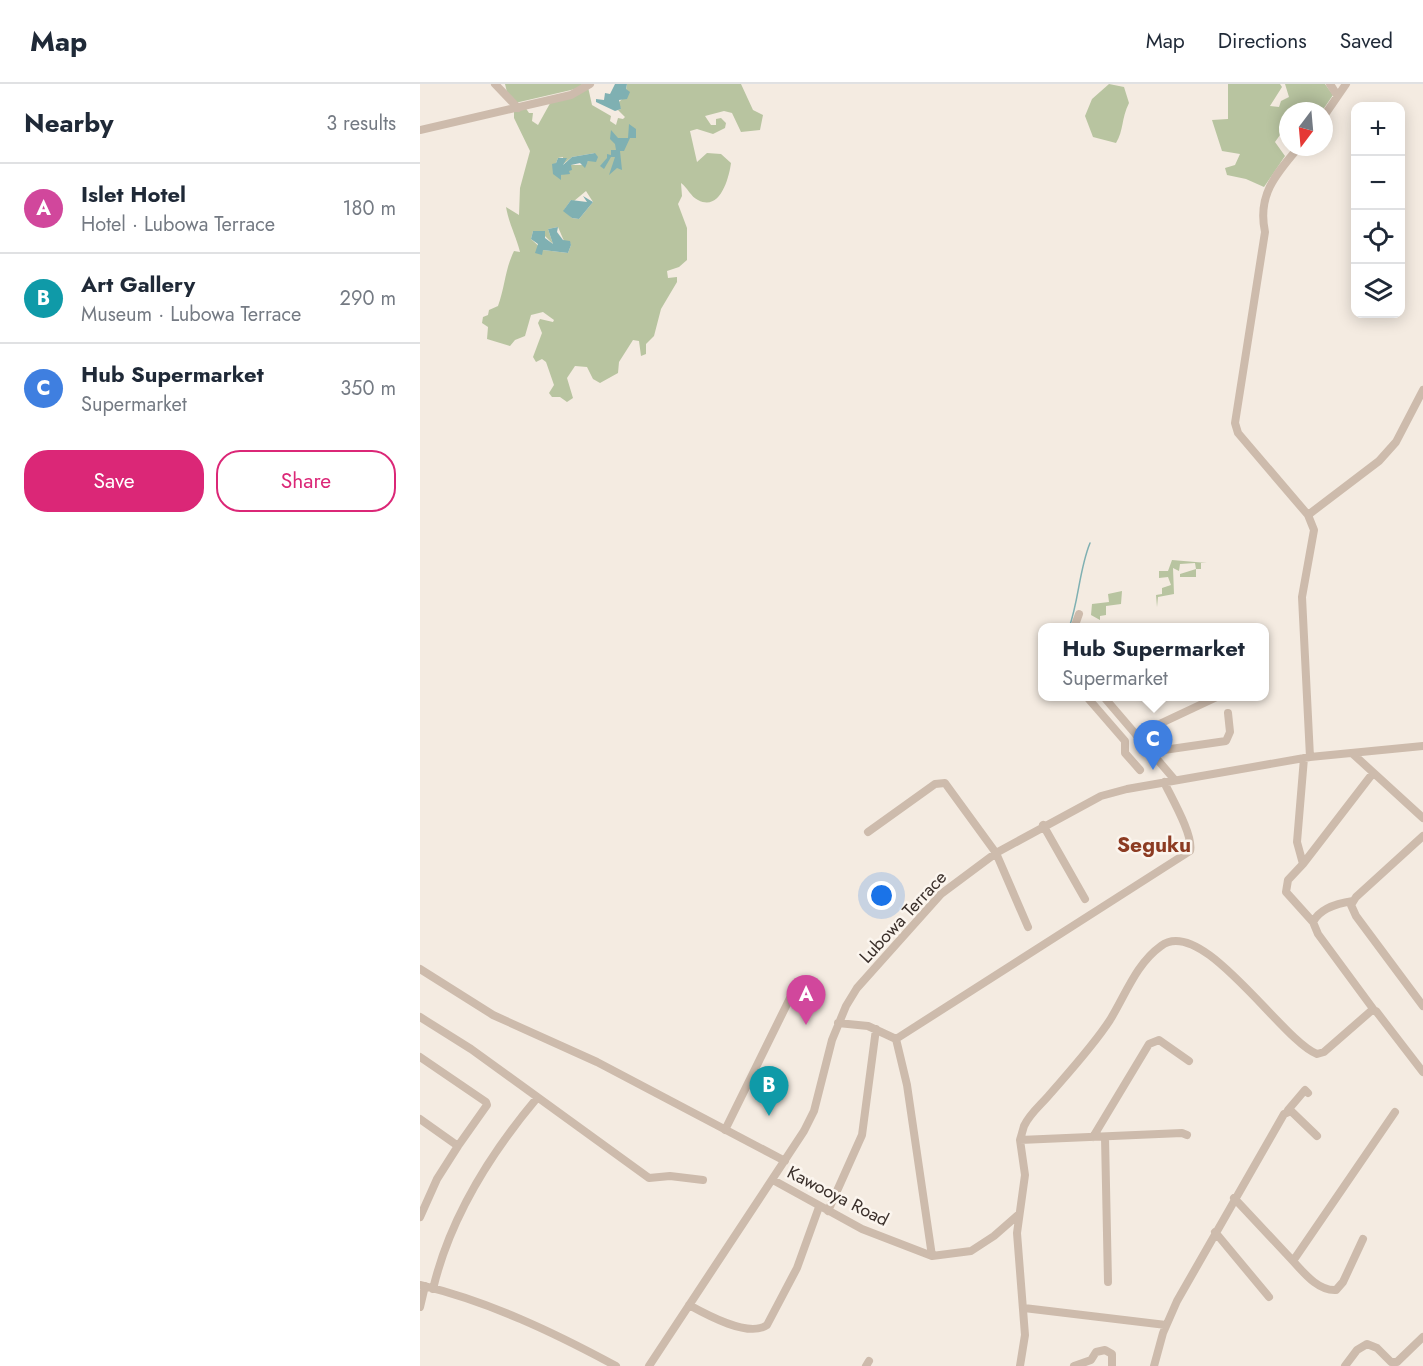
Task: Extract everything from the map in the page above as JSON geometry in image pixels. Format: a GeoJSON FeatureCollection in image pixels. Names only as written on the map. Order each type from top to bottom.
{"type":"FeatureCollection","features":[{"type":"Feature","properties":{"kind":"street"},"geometry":{"type":"LineString","coordinates":[[495,84],[518,108]]}},
{"type":"Feature","properties":{"kind":"street"},"geometry":{"type":"LineString","coordinates":[[420,130],[578,93],[590,84]]}},
{"type":"Feature","properties":{"kind":"street"},"geometry":{"type":"LineString","coordinates":[[1330,84],[1337,95]]}},
{"type":"Feature","properties":{"kind":"street"},"geometry":{"type":"LineString","coordinates":[[1333,102],[1346,84]]}},
{"type":"Feature","properties":{"kind":"street"},"geometry":{"type":"LineString","coordinates":[[1292,156],[1273,180],[1263,202],[1265,232],[1235,423],[1238,433],[1308,515],[1314,530],[1302,597],[1307,757],[1297,842],[1303,864]]}},
{"type":"Feature","properties":{"kind":"street"},"geometry":{"type":"LineString","coordinates":[[1308,515],[1396,442],[1423,390]]}},
{"type":"Feature","properties":{"kind":"street"},"geometry":{"type":"LineString","coordinates":[[1075,623],[1078,614]]}},
{"type":"Feature","properties":{"kind":"street"},"geometry":{"type":"LineString","coordinates":[[1090,701],[1125,741],[1125,753],[1140,770]]}},
{"type":"Feature","properties":{"kind":"street"},"geometry":{"type":"LineString","coordinates":[[1107,701],[1174,779]]}},
{"type":"Feature","properties":{"kind":"street"},"geometry":{"type":"LineString","coordinates":[[1125,741],[1135,734],[1207,701]]}},
{"type":"Feature","properties":{"kind":"street"},"geometry":{"type":"LineString","coordinates":[[1150,752],[1226,741],[1230,732],[1228,713]]}},
{"type":"Feature","properties":{"kind":"street","name":"Lubowa Terrace"},"geometry":{"type":"LineString","coordinates":[[650,1366],[725,1247],[773,1180],[814,1111],[838,1023],[857,988],[933,902],[954,883],[996,853],[1101,796],[1174,779],[1307,757],[1423,746]]}},
{"type":"Feature","properties":{"kind":"street"},"geometry":{"type":"LineString","coordinates":[[1353,754],[1423,818]]}},
{"type":"Feature","properties":{"kind":"street"},"geometry":{"type":"LineString","coordinates":[[1373,773],[1288,880],[1286,892],[1313,922],[1318,934],[1423,1072]]}},
{"type":"Feature","properties":{"kind":"street"},"geometry":{"type":"LineString","coordinates":[[868,832],[942,782],[969,814],[996,853],[1028,927]]}},
{"type":"Feature","properties":{"kind":"street"},"geometry":{"type":"LineString","coordinates":[[896,1039],[1190,851],[1185,828],[1164,782]]}},
{"type":"Feature","properties":{"kind":"street"},"geometry":{"type":"LineString","coordinates":[[1044,825],[1085,899]]}},
{"type":"Feature","properties":{"kind":"street"},"geometry":{"type":"LineString","coordinates":[[1313,922],[1325,910],[1338,903],[1353,901],[1423,836]]}},
{"type":"Feature","properties":{"kind":"street"},"geometry":{"type":"LineString","coordinates":[[1353,901],[1352,910],[1423,1005]]}},
{"type":"Feature","properties":{"kind":"street"},"geometry":{"type":"LineString","coordinates":[[1021,1366],[1025,1344],[1018,1251],[1018,1215],[1025,1175],[1020,1140],[1027,1120],[1109,1022],[1148,958],[1166,942],[1185,943],[1212,957],[1239,981],[1282,1027],[1310,1052],[1317,1054],[1374,1010]]}},
{"type":"Feature","properties":{"kind":"street"},"geometry":{"type":"LineString","coordinates":[[420,969],[493,1015],[597,1062],[785,1161]]}},
{"type":"Feature","properties":{"kind":"street"},"geometry":{"type":"LineString","coordinates":[[725,1130],[792,994]]}},
{"type":"Feature","properties":{"kind":"street"},"geometry":{"type":"LineString","coordinates":[[420,1017],[471,1048],[649,1178],[670,1176],[703,1179]]}},
{"type":"Feature","properties":{"kind":"street"},"geometry":{"type":"LineString","coordinates":[[838,1023],[876,1029],[896,1039],[907,1085],[932,1256]]}},
{"type":"Feature","properties":{"kind":"street"},"geometry":{"type":"LineString","coordinates":[[828,1211],[862,1135],[876,1029]]}},
{"type":"Feature","properties":{"kind":"street"},"geometry":{"type":"LineString","coordinates":[[1093,1137],[1149,1044],[1159,1040],[1189,1060]]}},
{"type":"Feature","properties":{"kind":"street"},"geometry":{"type":"LineString","coordinates":[[420,1057],[488,1105],[437,1179],[420,1217]]}},
{"type":"Feature","properties":{"kind":"street"},"geometry":{"type":"LineString","coordinates":[[1154,1366],[1166,1325],[1234,1198],[1288,1110],[1305,1090],[1308,1093]]}},
{"type":"Feature","properties":{"kind":"street"},"geometry":{"type":"LineString","coordinates":[[420,1307],[426,1287],[437,1271],[472,1187],[537,1098]]}},
{"type":"Feature","properties":{"kind":"street"},"geometry":{"type":"LineString","coordinates":[[1288,1110],[1303,1121],[1317,1136]]}},
{"type":"Feature","properties":{"kind":"street"},"geometry":{"type":"LineString","coordinates":[[1293,1261],[1395,1112]]}},
{"type":"Feature","properties":{"kind":"street"},"geometry":{"type":"LineString","coordinates":[[420,1119],[458,1146]]}},
{"type":"Feature","properties":{"kind":"street"},"geometry":{"type":"LineString","coordinates":[[1020,1140],[1182,1133],[1187,1135]]}},
{"type":"Feature","properties":{"kind":"street"},"geometry":{"type":"LineString","coordinates":[[1105,1137],[1108,1282]]}},
{"type":"Feature","properties":{"kind":"street","name":"Kawooya Road"},"geometry":{"type":"LineString","coordinates":[[773,1180],[862,1229],[932,1256],[971,1251],[989,1240],[1018,1215]]}},
{"type":"Feature","properties":{"kind":"street"},"geometry":{"type":"LineString","coordinates":[[1234,1198],[1313,1281],[1330,1290],[1336,1290],[1343,1282],[1363,1239]]}},
{"type":"Feature","properties":{"kind":"street"},"geometry":{"type":"LineString","coordinates":[[689,1305],[716,1319],[750,1330],[767,1325],[797,1268],[819,1207]]}},
{"type":"Feature","properties":{"kind":"street"},"geometry":{"type":"LineString","coordinates":[[1215,1232],[1269,1297]]}},
{"type":"Feature","properties":{"kind":"street"},"geometry":{"type":"LineString","coordinates":[[426,1287],[511,1314],[572,1342],[616,1366]]}},
{"type":"Feature","properties":{"kind":"street"},"geometry":{"type":"LineString","coordinates":[[1024,1308],[1166,1325]]}},
{"type":"Feature","properties":{"kind":"street"},"geometry":{"type":"LineString","coordinates":[[1346,1366],[1357,1350],[1367,1344],[1377,1348],[1390,1362],[1397,1362],[1423,1337]]}},
{"type":"Feature","properties":{"kind":"street"},"geometry":{"type":"LineString","coordinates":[[1074,1366],[1090,1360],[1096,1352],[1105,1350],[1112,1354],[1112,1366]]}},
{"type":"Feature","properties":{"kind":"green space"},"geometry":{"type":"Polygon","coordinates":[[[505,84],[582,84],[581,87],[571,90],[515,103],[508,96],[505,84]]]}},
{"type":"Feature","properties":{"kind":"green space"},"geometry":{"type":"Polygon","coordinates":[[[627,84],[741,84],[753,110],[763,115],[760,130],[741,132],[732,113],[724,111],[705,116],[711,125],[716,125],[716,119],[721,118],[726,123],[725,128],[713,134],[697,129],[690,131],[697,162],[707,153],[721,154],[731,163],[722,192],[718,198],[706,202],[696,199],[681,183],[682,196],[678,204],[687,228],[687,260],[679,267],[667,271],[668,278],[677,277],[677,282],[661,309],[654,336],[646,344],[646,354],[641,356],[639,341],[633,340],[619,362],[618,373],[600,383],[593,379],[587,367],[575,366],[567,378],[573,398],[567,402],[560,397],[552,397],[549,393],[554,385],[546,362],[542,359],[536,362],[533,357],[542,333],[538,323],[540,319],[553,322],[554,320],[543,312],[531,315],[525,336],[515,340],[510,346],[487,339],[488,327],[482,323],[483,317],[488,315],[489,310],[498,306],[511,258],[514,251],[520,252],[506,207],[519,215],[520,188],[530,151],[514,118],[514,112],[525,107],[529,113],[533,113],[532,121],[538,125],[553,98],[588,87],[592,105],[611,116],[610,121],[616,125],[618,118],[625,117],[618,110],[621,109],[618,103],[625,96],[627,84]],[[595,153],[572,157],[562,165],[563,157],[558,158],[553,170],[561,179],[561,175],[569,171],[570,165],[585,165],[595,153]],[[586,191],[574,201],[571,200],[564,210],[572,218],[579,219],[593,202],[586,191]],[[558,227],[548,229],[553,244],[540,231],[533,231],[531,239],[543,250],[568,253],[571,245],[569,241],[564,241],[558,227]]]}},
{"type":"Feature","properties":{"kind":"green space"},"geometry":{"type":"Polygon","coordinates":[[[1109,84],[1124,87],[1129,103],[1116,143],[1093,137],[1085,116],[1092,99],[1109,84]]]}},
{"type":"Feature","properties":{"kind":"green space"},"geometry":{"type":"Polygon","coordinates":[[[1228,84],[1280,84],[1282,87],[1270,106],[1279,107],[1279,136],[1275,142],[1279,148],[1279,156],[1285,156],[1264,187],[1246,179],[1227,175],[1225,168],[1235,165],[1240,154],[1222,151],[1212,120],[1228,119],[1228,84]]]}},
{"type":"Feature","properties":{"kind":"green space"},"geometry":{"type":"Polygon","coordinates":[[[1285,84],[1325,84],[1333,95],[1328,102],[1281,102],[1289,97],[1285,84]]]}},
{"type":"Feature","properties":{"kind":"green space"},"geometry":{"type":"Polygon","coordinates":[[[1172,560],[1207,563],[1201,563],[1201,569],[1196,569],[1195,563],[1180,564],[1179,571],[1173,568],[1174,594],[1158,597],[1157,607],[1156,595],[1162,594],[1162,588],[1171,585],[1168,577],[1159,578],[1159,571],[1168,571],[1172,560]]]}},
{"type":"Feature","properties":{"kind":"green space"},"geometry":{"type":"Polygon","coordinates":[[[1196,569],[1196,577],[1180,577],[1180,574],[1196,569]]]}},
{"type":"Feature","properties":{"kind":"green space"},"geometry":{"type":"Polygon","coordinates":[[[1122,591],[1121,604],[1106,606],[1106,615],[1100,616],[1100,620],[1091,615],[1092,604],[1109,602],[1108,594],[1122,591]]]}},
{"type":"Feature","properties":{"kind":"water"},"geometry":{"type":"Polygon","coordinates":[[[615,84],[627,84],[626,89],[630,92],[627,99],[619,100],[621,109],[615,111],[596,102],[596,99],[604,100],[605,93],[610,94],[615,84]]]}},
{"type":"Feature","properties":{"kind":"water"},"geometry":{"type":"Polygon","coordinates":[[[629,124],[636,129],[636,138],[630,138],[624,151],[620,151],[622,170],[617,168],[609,175],[615,157],[611,157],[604,169],[600,166],[607,158],[607,154],[611,155],[611,150],[616,150],[615,144],[610,139],[611,130],[618,138],[628,138],[629,124]]]}},
{"type":"Feature","properties":{"kind":"water"},"geometry":{"type":"Polygon","coordinates":[[[595,153],[598,157],[596,162],[588,161],[585,168],[580,163],[571,165],[570,174],[561,175],[561,180],[553,174],[552,164],[556,163],[558,158],[567,158],[563,165],[572,157],[595,153]]]}},
{"type":"Feature","properties":{"kind":"water"},"geometry":{"type":"Polygon","coordinates":[[[583,196],[593,202],[579,219],[572,218],[563,211],[571,200],[587,202],[583,196]]]}},
{"type":"Feature","properties":{"kind":"water"},"geometry":{"type":"Polygon","coordinates":[[[558,227],[557,232],[563,240],[570,241],[568,253],[543,250],[542,255],[535,253],[538,244],[531,239],[533,231],[545,231],[545,238],[553,244],[548,229],[558,227]]]}},
{"type":"Feature","properties":{"kind":"waterway"},"geometry":{"type":"LineString","coordinates":[[1070,623],[1083,564],[1090,543]]}},
{"type":"Feature","properties":{"kind":"place","name":"Hub Supermarket"},"geometry":{"type":"Point","coordinates":[1153,770]}},
{"type":"Feature","properties":{"kind":"place","name":"Islet Hotel"},"geometry":{"type":"Point","coordinates":[806,1025]}},
{"type":"Feature","properties":{"kind":"place","name":"Art Gallery"},"geometry":{"type":"Point","coordinates":[769,1116]}},
{"type":"Feature","properties":{"kind":"district","name":"Seguku"},"geometry":{"type":"Point","coordinates":[1154,845]}}]}
